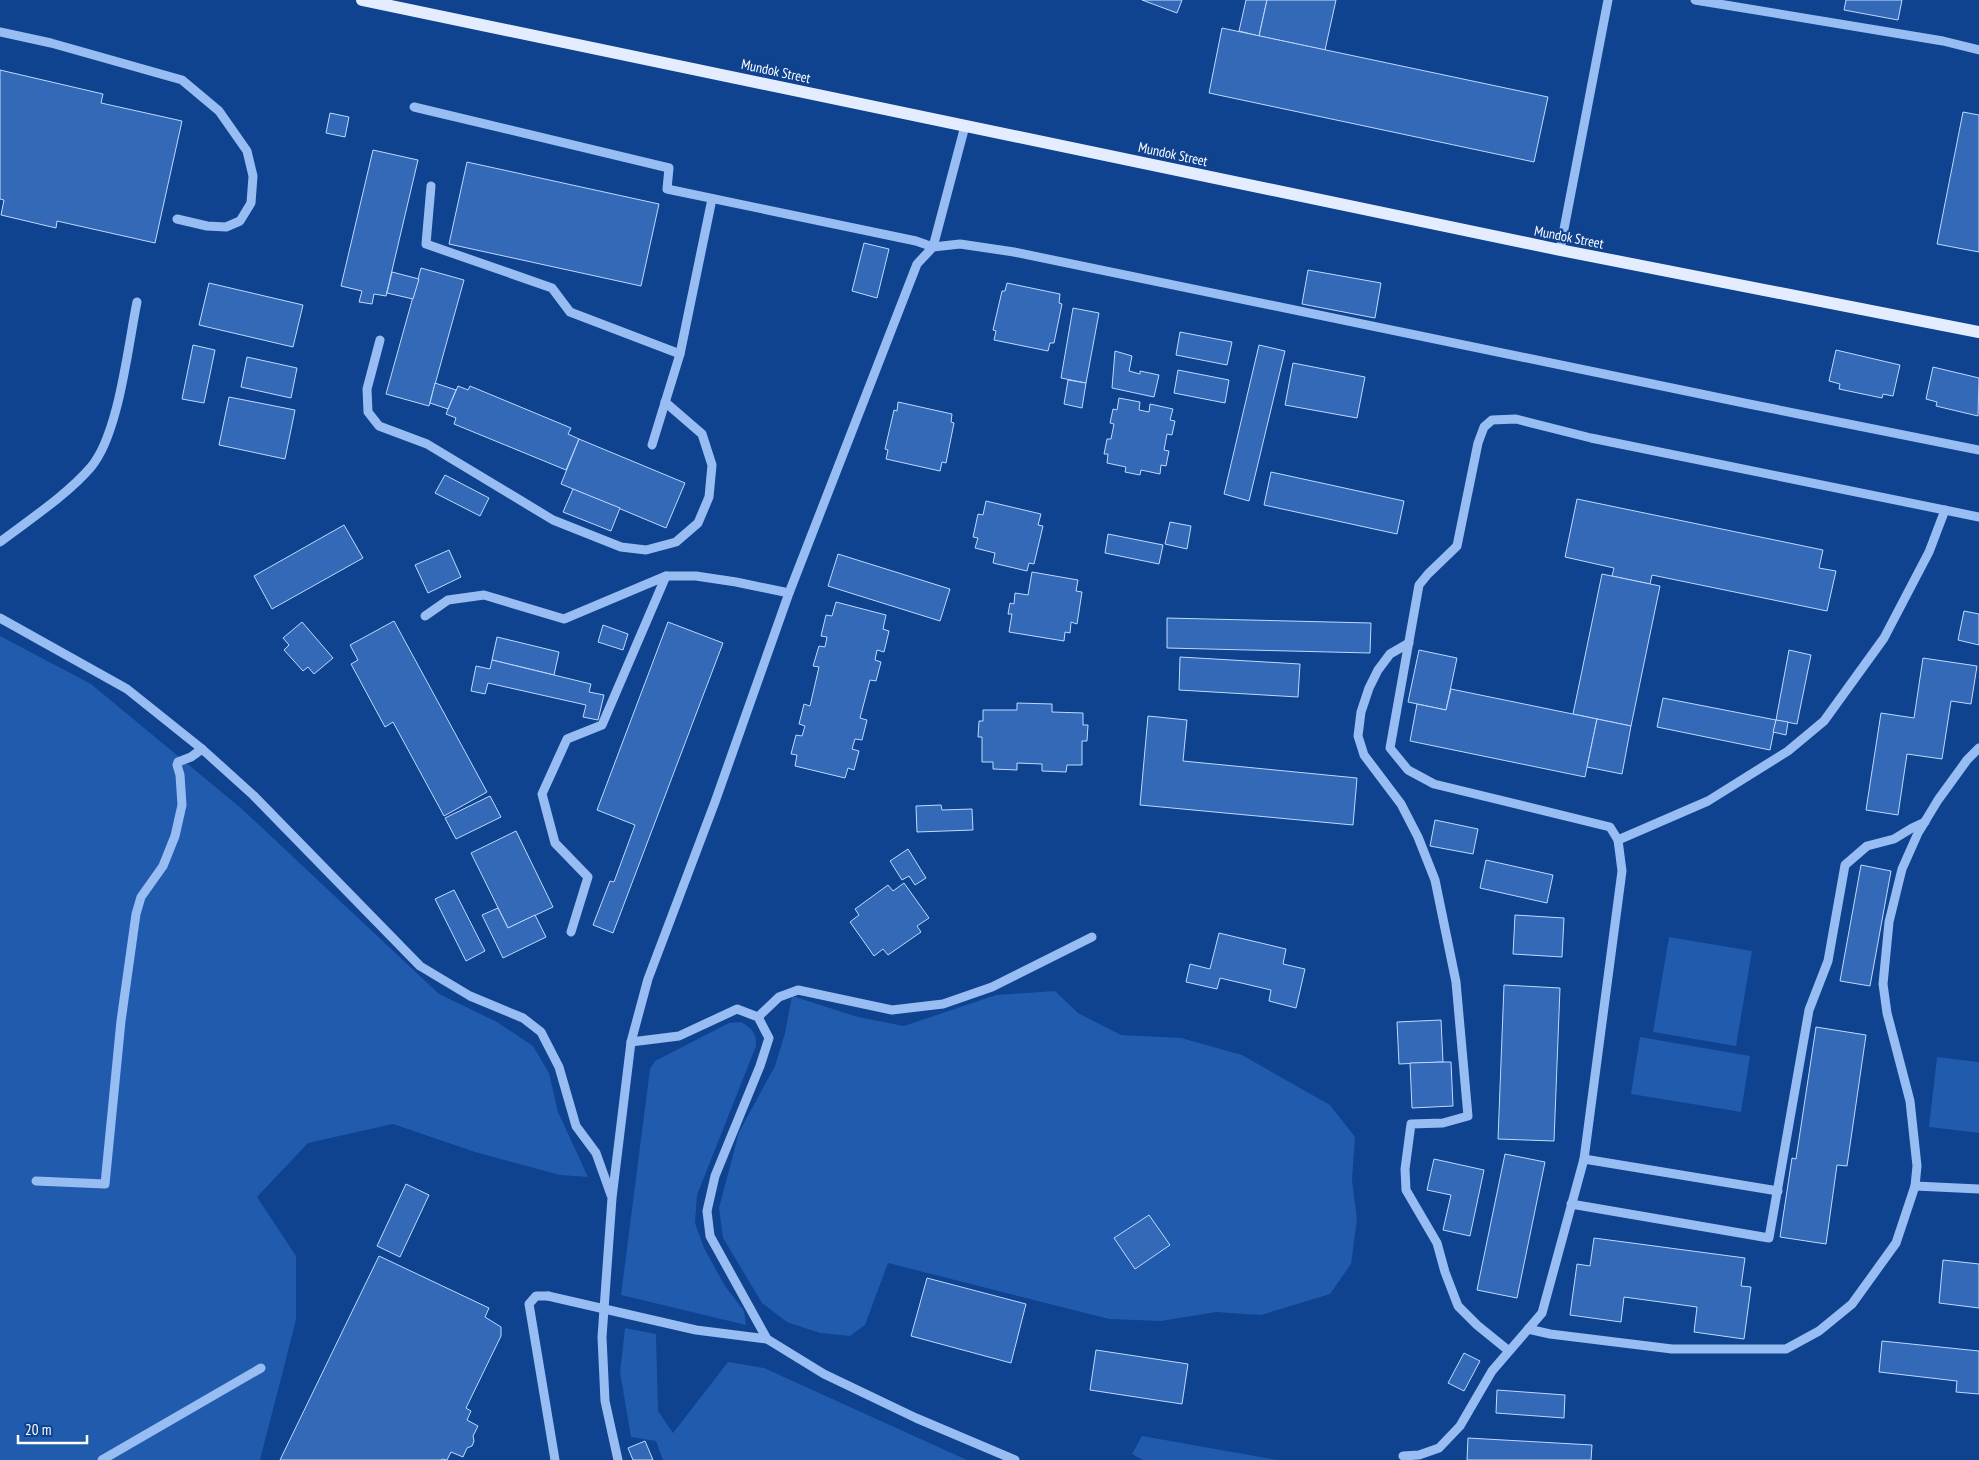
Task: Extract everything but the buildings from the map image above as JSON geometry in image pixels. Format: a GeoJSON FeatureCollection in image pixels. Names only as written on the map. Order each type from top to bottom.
{"type":"FeatureCollection","features":[{"type":"Feature","properties":{"kind":"main road","name":"Mundok Street"},"geometry":{"type":"LineString","coordinates":[[362,0],[1560,250],[1979,332]]}},
{"type":"Feature","properties":{"kind":"street"},"geometry":{"type":"LineString","coordinates":[[1560,250],[1608,0]]}},
{"type":"Feature","properties":{"kind":"street"},"geometry":{"type":"LineString","coordinates":[[1695,0],[1943,41],[1979,50]]}},
{"type":"Feature","properties":{"kind":"street"},"geometry":{"type":"LineString","coordinates":[[0,32],[51,43],[182,80],[219,111],[247,151],[253,176],[251,203],[240,221],[226,227],[207,226],[177,219]]}},
{"type":"Feature","properties":{"kind":"street"},"geometry":{"type":"LineString","coordinates":[[414,107],[669,168],[667,189],[916,241],[933,247],[960,244],[1014,252],[1979,450]]}},
{"type":"Feature","properties":{"kind":"street"},"geometry":{"type":"LineString","coordinates":[[618,1460],[605,1401],[602,1337],[612,1198],[631,1042],[648,979],[715,802],[788,593],[918,264],[933,247],[965,126]]}},
{"type":"Feature","properties":{"kind":"street"},"geometry":{"type":"LineString","coordinates":[[431,186],[426,244],[552,288],[570,312],[680,354]]}},
{"type":"Feature","properties":{"kind":"street"},"geometry":{"type":"LineString","coordinates":[[652,445],[680,354],[712,198]]}},
{"type":"Feature","properties":{"kind":"street"},"geometry":{"type":"LineString","coordinates":[[0,542],[69,487],[92,466],[106,443],[117,406],[137,302]]}},
{"type":"Feature","properties":{"kind":"street"},"geometry":{"type":"LineString","coordinates":[[380,340],[367,389],[368,412],[379,426],[427,444],[552,520],[621,548],[646,550],[676,542],[698,523],[708,498],[712,465],[702,434],[665,402]]}},
{"type":"Feature","properties":{"kind":"street"},"geometry":{"type":"LineString","coordinates":[[1403,1456],[1419,1455],[1439,1448],[1460,1426],[1492,1371],[1542,1313],[1584,1159],[1622,871],[1618,840],[1610,827],[1434,784],[1408,770],[1390,748],[1419,585],[1457,546],[1478,443],[1484,427],[1492,420],[1516,419],[1601,440],[1979,516]]}},
{"type":"Feature","properties":{"kind":"street"},"geometry":{"type":"LineString","coordinates":[[1618,840],[1708,801],[1788,751],[1824,721],[1884,638],[1928,552],[1945,510]]}},
{"type":"Feature","properties":{"kind":"street"},"geometry":{"type":"LineString","coordinates":[[425,616],[448,600],[484,595],[564,619],[666,576],[696,576],[788,593]]}},
{"type":"Feature","properties":{"kind":"street"},"geometry":{"type":"LineString","coordinates":[[571,932],[588,877],[555,843],[542,794],[567,739],[602,725],[666,576]]}},
{"type":"Feature","properties":{"kind":"street"},"geometry":{"type":"LineString","coordinates":[[0,618],[126,689],[202,749],[254,795],[420,966],[470,996],[523,1018],[540,1032],[559,1067],[576,1126],[596,1153],[612,1198]]}},
{"type":"Feature","properties":{"kind":"street"},"geometry":{"type":"LineString","coordinates":[[1409,643],[1390,654],[1378,670],[1369,688],[1361,712],[1358,736],[1364,755],[1402,804],[1418,837],[1435,880],[1456,982],[1468,1116],[1443,1123],[1411,1124],[1405,1169],[1406,1190],[1437,1243],[1445,1272],[1458,1306],[1477,1325],[1509,1351]]}},
{"type":"Feature","properties":{"kind":"street"},"geometry":{"type":"LineString","coordinates":[[1528,1329],[1550,1334],[1672,1349],[1786,1349],[1819,1331],[1852,1304],[1896,1243],[1915,1186],[1917,1166],[1910,1101],[1887,1013],[1883,984],[1889,922],[1902,869],[1925,822],[1967,760],[1979,748]]}},
{"type":"Feature","properties":{"kind":"street"},"geometry":{"type":"LineString","coordinates":[[36,1181],[105,1184],[121,1021],[136,914],[141,897],[163,866],[175,836],[182,805],[178,762],[191,757],[202,749]]}},
{"type":"Feature","properties":{"kind":"street"},"geometry":{"type":"LineString","coordinates":[[1572,1204],[1769,1238],[1809,1010],[1828,961],[1845,864],[1867,846],[1894,839],[1925,822]]}},
{"type":"Feature","properties":{"kind":"street"},"geometry":{"type":"LineString","coordinates":[[758,1017],[779,997],[798,990],[892,1010],[943,1004],[992,986],[1092,938]]}},
{"type":"Feature","properties":{"kind":"street"},"geometry":{"type":"LineString","coordinates":[[631,1042],[679,1036],[737,1009],[758,1017],[769,1038],[760,1066],[715,1176],[707,1211],[710,1236],[767,1339]]}},
{"type":"Feature","properties":{"kind":"street"},"geometry":{"type":"LineString","coordinates":[[1584,1159],[1778,1191]]}},
{"type":"Feature","properties":{"kind":"street"},"geometry":{"type":"LineString","coordinates":[[1915,1186],[1979,1189]]}},
{"type":"Feature","properties":{"kind":"street"},"geometry":{"type":"LineString","coordinates":[[555,1460],[529,1304],[536,1296],[548,1296],[696,1330],[767,1339],[824,1374],[916,1418],[1015,1460]]}},
{"type":"Feature","properties":{"kind":"street"},"geometry":{"type":"LineString","coordinates":[[102,1460],[260,1368]]}},
{"type":"Feature","properties":{"kind":"shaded area"},"geometry":{"type":"Polygon","coordinates":[[[0,636],[91,684],[242,809],[439,994],[497,1022],[533,1046],[549,1073],[558,1112],[588,1177],[560,1175],[475,1152],[393,1124],[308,1143],[257,1197],[296,1256],[296,1320],[260,1460],[0,1460],[0,636]]]}},
{"type":"Feature","properties":{"kind":"shaded area"},"geometry":{"type":"Polygon","coordinates":[[[1669,937],[1752,951],[1736,1046],[1653,1032],[1669,937]]]}},
{"type":"Feature","properties":{"kind":"shaded area"},"geometry":{"type":"Polygon","coordinates":[[[1055,991],[1078,1013],[1121,1035],[1181,1038],[1242,1055],[1330,1105],[1355,1137],[1352,1180],[1357,1219],[1351,1264],[1330,1294],[1261,1315],[1216,1312],[1161,1321],[1109,1319],[888,1263],[865,1325],[850,1336],[820,1333],[787,1322],[762,1303],[723,1238],[719,1208],[739,1132],[775,1066],[785,1033],[792,996],[858,1017],[904,1026],[996,995],[1055,991]]]}},
{"type":"Feature","properties":{"kind":"shaded area"},"geometry":{"type":"Polygon","coordinates":[[[741,1022],[753,1032],[756,1038],[756,1046],[697,1195],[695,1223],[704,1248],[725,1286],[744,1311],[746,1325],[621,1295],[650,1069],[655,1061],[729,1023],[741,1022]]]}},
{"type":"Feature","properties":{"kind":"shaded area"},"geometry":{"type":"Polygon","coordinates":[[[1640,1037],[1750,1056],[1741,1112],[1631,1094],[1640,1037]]]}},
{"type":"Feature","properties":{"kind":"shaded area"},"geometry":{"type":"Polygon","coordinates":[[[1937,1057],[1979,1062],[1979,1133],[1929,1127],[1937,1057]]]}},
{"type":"Feature","properties":{"kind":"shaded area"},"geometry":{"type":"Polygon","coordinates":[[[625,1328],[656,1334],[658,1411],[673,1433],[728,1362],[764,1368],[967,1460],[663,1460],[656,1441],[631,1437],[620,1372],[625,1328]]]}},
{"type":"Feature","properties":{"kind":"shaded area"},"geometry":{"type":"Polygon","coordinates":[[[1142,1436],[1277,1460],[1143,1460],[1132,1454],[1142,1436]]]}}]}
